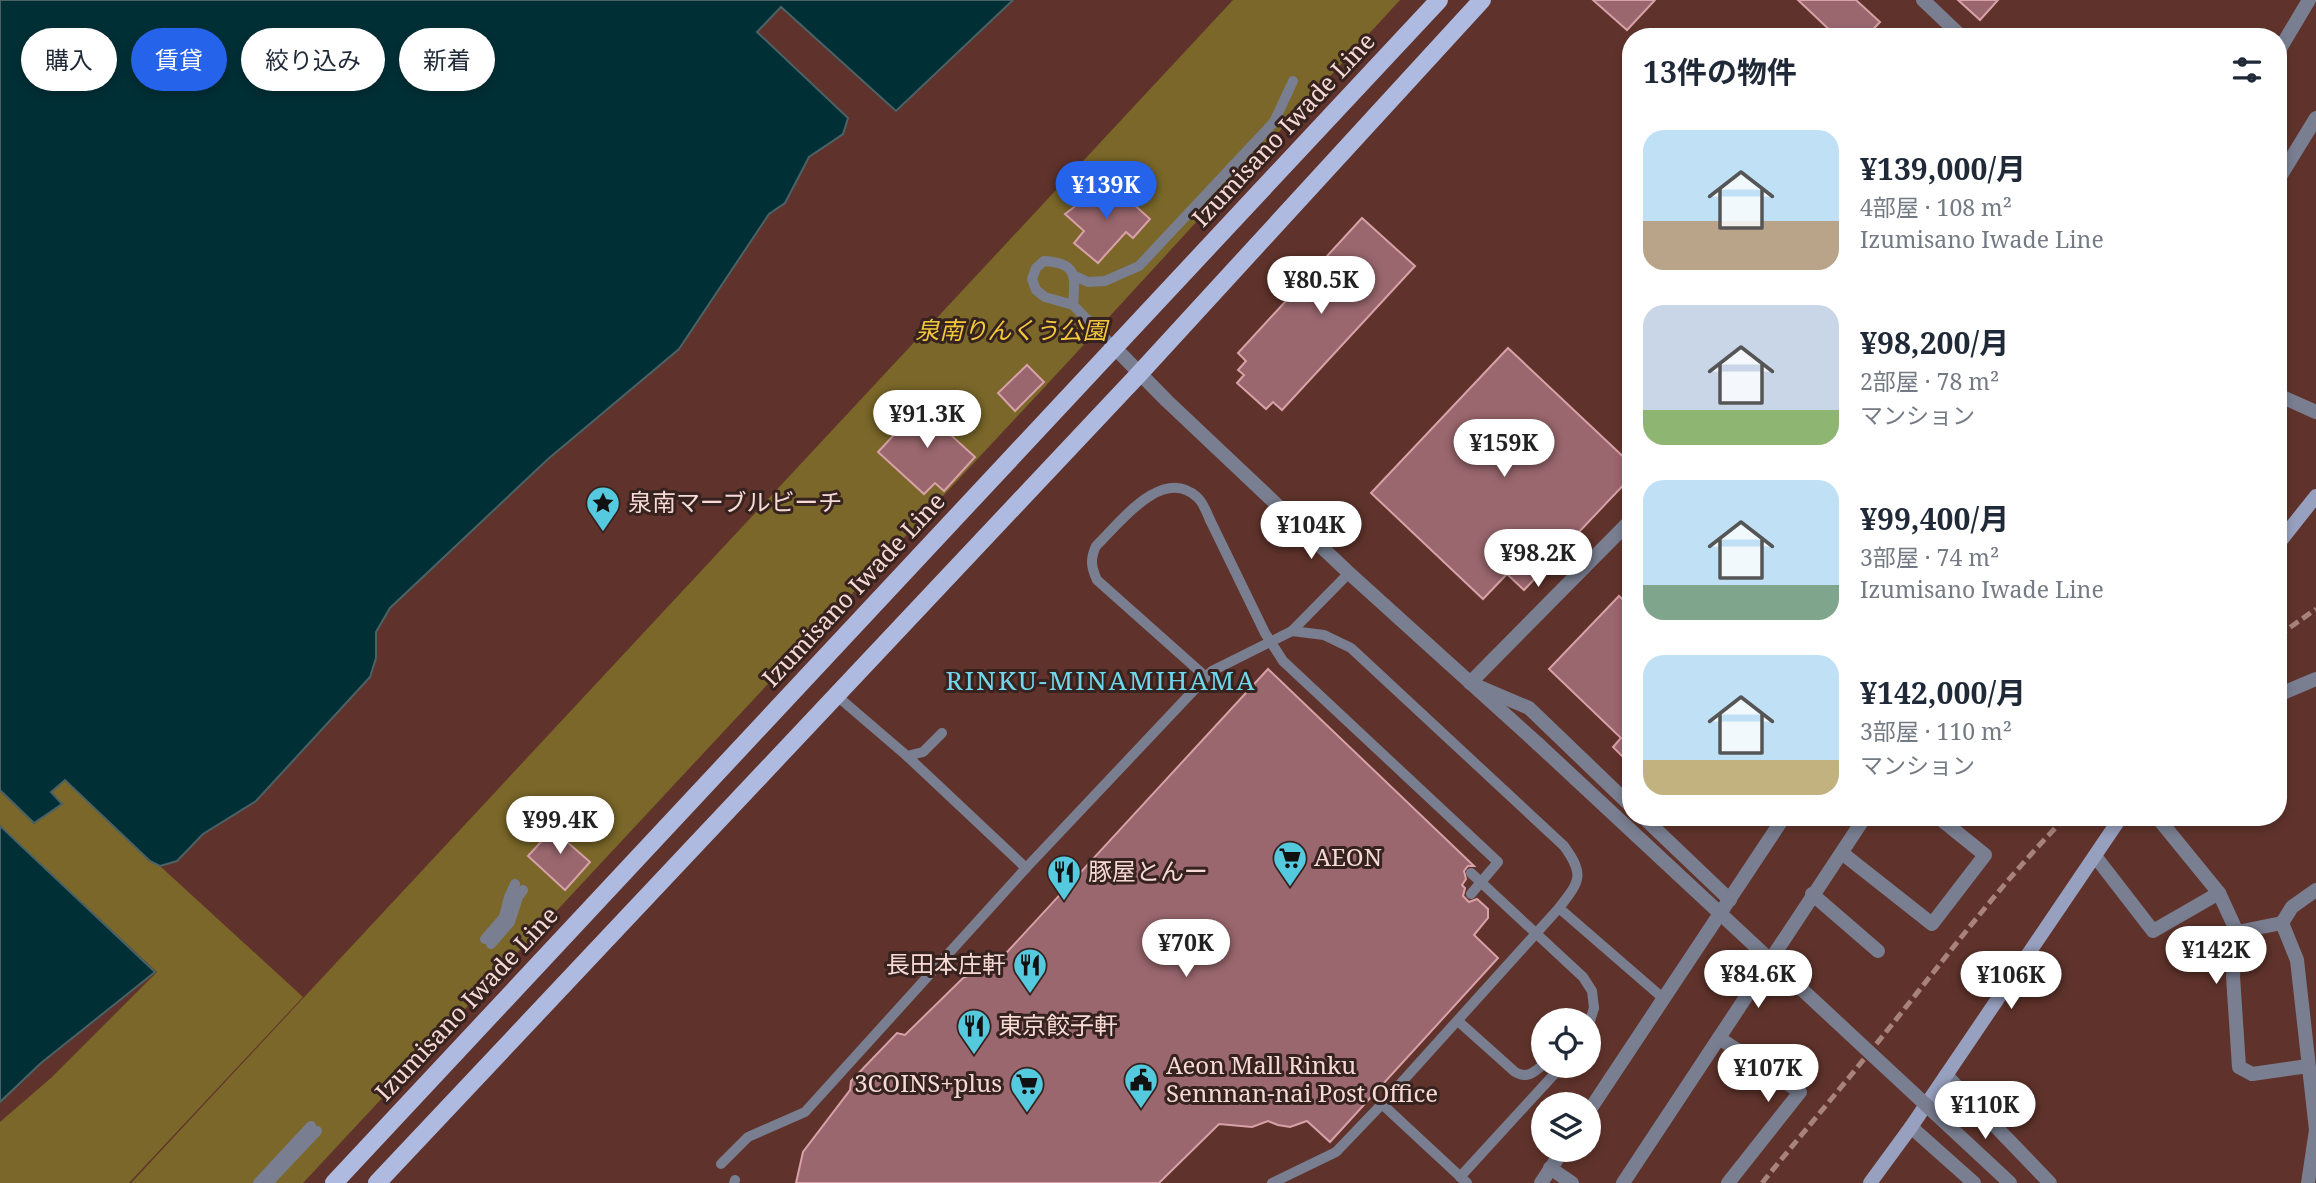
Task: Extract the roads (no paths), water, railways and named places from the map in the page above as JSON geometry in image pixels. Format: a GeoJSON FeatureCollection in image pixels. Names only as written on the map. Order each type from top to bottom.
{"type":"FeatureCollection","features":[{"type":"Feature","properties":{"kind":"main road","name":"Izumisano Iwade Line"},"geometry":{"type":"LineString","coordinates":[[334,1183],[1439,0]]}},
{"type":"Feature","properties":{"kind":"main road"},"geometry":{"type":"LineString","coordinates":[[377,1183],[1139,374],[1482,0]]}},
{"type":"Feature","properties":{"kind":"main road"},"geometry":{"type":"LineString","coordinates":[[2287,534],[2315,501]]}},
{"type":"Feature","properties":{"kind":"main road"},"geometry":{"type":"LineString","coordinates":[[1870,1183],[2116,826]]}},
{"type":"Feature","properties":{"kind":"street"},"geometry":{"type":"LineString","coordinates":[[1923,0],[1953,28]]}},
{"type":"Feature","properties":{"kind":"street"},"geometry":{"type":"LineString","coordinates":[[2287,37],[2309,0]]}},
{"type":"Feature","properties":{"kind":"street"},"geometry":{"type":"LineString","coordinates":[[2287,165],[2316,118]]}},
{"type":"Feature","properties":{"kind":"street"},"geometry":{"type":"LineString","coordinates":[[1115,348],[1139,374],[1349,573],[1622,821]]}},
{"type":"Feature","properties":{"kind":"street"},"geometry":{"type":"LineString","coordinates":[[2287,398],[2316,412]]}},
{"type":"Feature","properties":{"kind":"street"},"geometry":{"type":"LineString","coordinates":[[1471,683],[1622,529]]}},
{"type":"Feature","properties":{"kind":"street"},"geometry":{"type":"LineString","coordinates":[[2287,691],[2316,679]]}},
{"type":"Feature","properties":{"kind":"street"},"geometry":{"type":"LineString","coordinates":[[1471,683],[1529,708],[1622,797]]}},
{"type":"Feature","properties":{"kind":"street"},"geometry":{"type":"LineString","coordinates":[[1627,826],[2010,1183]]}},
{"type":"Feature","properties":{"kind":"street"},"geometry":{"type":"LineString","coordinates":[[1652,826],[1730,900]]}},
{"type":"Feature","properties":{"kind":"street"},"geometry":{"type":"LineString","coordinates":[[1601,1093],[1778,826]]}},
{"type":"Feature","properties":{"kind":"street"},"geometry":{"type":"LineString","coordinates":[[1623,1183],[1859,826]]}},
{"type":"Feature","properties":{"kind":"street"},"geometry":{"type":"LineString","coordinates":[[1842,853],[1932,924],[1985,855],[1949,826]]}},
{"type":"Feature","properties":{"kind":"street"},"geometry":{"type":"LineString","coordinates":[[2164,826],[2219,892],[2237,932],[2233,976],[2239,1067],[2252,1074],[2308,1066]]}},
{"type":"Feature","properties":{"kind":"street"},"geometry":{"type":"LineString","coordinates":[[2095,856],[2153,931],[2219,892]]}},
{"type":"Feature","properties":{"kind":"street"},"geometry":{"type":"LineString","coordinates":[[2237,932],[2282,923],[2292,907],[2316,890]]}},
{"type":"Feature","properties":{"kind":"street"},"geometry":{"type":"LineString","coordinates":[[1812,894],[1878,951]]}},
{"type":"Feature","properties":{"kind":"street"},"geometry":{"type":"LineString","coordinates":[[2282,923],[2297,960],[2316,1130],[2308,1183]]}},
{"type":"Feature","properties":{"kind":"street"},"geometry":{"type":"LineString","coordinates":[[1719,1038],[1800,1092],[1728,1183]]}},
{"type":"Feature","properties":{"kind":"street"},"geometry":{"type":"LineString","coordinates":[[1946,1075],[2050,1183]]}},
{"type":"Feature","properties":{"kind":"street"},"geometry":{"type":"LineString","coordinates":[[1911,1127],[1975,1183]]}},
{"type":"Feature","properties":{"kind":"street"},"geometry":{"type":"LineString","coordinates":[[1541,1183],[1554,1162]]}},
{"type":"Feature","properties":{"kind":"street"},"geometry":{"type":"LineString","coordinates":[[1550,1168],[1572,1183]]}},
{"type":"Feature","properties":{"kind":"lane"},"geometry":{"type":"LineString","coordinates":[[1115,348],[1073,305],[1045,297],[1036,290],[1032,279],[1036,268],[1044,261],[1063,263],[1075,276],[1088,282],[1105,281],[1139,266],[1274,122],[1293,81]]}},
{"type":"Feature","properties":{"kind":"lane"},"geometry":{"type":"LineString","coordinates":[[1073,305],[1075,276]]}},
{"type":"Feature","properties":{"kind":"lane"},"geometry":{"type":"LineString","coordinates":[[1206,677],[1097,580],[1092,570],[1091,557],[1096,546],[1153,492],[1171,487],[1187,491],[1198,498],[1265,633],[1283,661],[1498,862],[1471,894]]}},
{"type":"Feature","properties":{"kind":"lane"},"geometry":{"type":"LineString","coordinates":[[721,1164],[748,1136],[805,1112],[1026,868],[1212,671],[1292,631],[1349,573]]}},
{"type":"Feature","properties":{"kind":"lane"},"geometry":{"type":"LineString","coordinates":[[1272,1183],[1336,1153],[1458,1021],[1577,885],[1577,864],[1564,846],[1351,648],[1324,635],[1292,631]]}},
{"type":"Feature","properties":{"kind":"lane"},"geometry":{"type":"LineString","coordinates":[[837,696],[907,756],[1026,868]]}},
{"type":"Feature","properties":{"kind":"lane"},"geometry":{"type":"LineString","coordinates":[[907,756],[923,752],[942,733]]}},
{"type":"Feature","properties":{"kind":"lane"},"geometry":{"type":"LineString","coordinates":[[1471,873],[1583,978],[1592,991],[1594,1008]]}},
{"type":"Feature","properties":{"kind":"lane"},"geometry":{"type":"LineString","coordinates":[[488,942],[504,917],[509,897],[519,887]]}},
{"type":"Feature","properties":{"kind":"lane"},"geometry":{"type":"LineString","coordinates":[[1559,908],[1664,999]]}},
{"type":"Feature","properties":{"kind":"lane"},"geometry":{"type":"LineString","coordinates":[[1458,1021],[1522,1076],[1531,1074]]}},
{"type":"Feature","properties":{"kind":"lane"},"geometry":{"type":"LineString","coordinates":[[1382,1104],[1464,1180],[1551,1078]]}},
{"type":"Feature","properties":{"kind":"lane"},"geometry":{"type":"LineString","coordinates":[[258,1183],[314,1129],[268,1183]]}},
{"type":"Feature","properties":{"kind":"water"},"geometry":{"type":"Polygon","coordinates":[[[0,0],[1013,0],[896,111],[781,7],[757,32],[848,118],[843,134],[809,157],[785,203],[769,214],[679,349],[548,459],[390,608],[376,632],[376,658],[370,677],[256,801],[203,834],[177,861],[160,866],[150,861],[65,780],[51,792],[62,804],[34,823],[0,790],[0,0]]]}},
{"type":"Feature","properties":{"kind":"water"},"geometry":{"type":"Polygon","coordinates":[[[0,826],[155,972],[41,1063],[0,1102],[0,826]]]}},
{"type":"Feature","properties":{"kind":"railway"},"geometry":{"type":"LineString","coordinates":[[2287,630],[2316,609]]}},
{"type":"Feature","properties":{"kind":"railway"},"geometry":{"type":"LineString","coordinates":[[1762,1183],[1956,943],[2057,826]]}},
{"type":"Feature","properties":{"kind":"place","name":"泉南マーブルビーチ"},"geometry":{"type":"Point","coordinates":[603,533]}},
{"type":"Feature","properties":{"kind":"place","name":"AEON"},"geometry":{"type":"Point","coordinates":[1290,888]}},
{"type":"Feature","properties":{"kind":"place","name":"豚屋とんー"},"geometry":{"type":"Point","coordinates":[1064,902]}},
{"type":"Feature","properties":{"kind":"place","name":"長田本庄軒"},"geometry":{"type":"Point","coordinates":[1030,995]}},
{"type":"Feature","properties":{"kind":"place","name":"東京餃子軒"},"geometry":{"type":"Point","coordinates":[974,1056]}},
{"type":"Feature","properties":{"kind":"place","name":"Aeon Mall Rinku Sennnan-nai Post Office"},"geometry":{"type":"Point","coordinates":[1141,1110]}},
{"type":"Feature","properties":{"kind":"place","name":"3COINS+plus"},"geometry":{"type":"Point","coordinates":[1027,1114]}},
{"type":"Feature","properties":{"kind":"district","name":"RINKU-MINAMIHAMA"},"geometry":{"type":"Point","coordinates":[1101,681]}},
{"type":"Feature","properties":{"kind":"park label","name":"泉南りんくう公園"},"geometry":{"type":"Point","coordinates":[1011,331]}}]}
